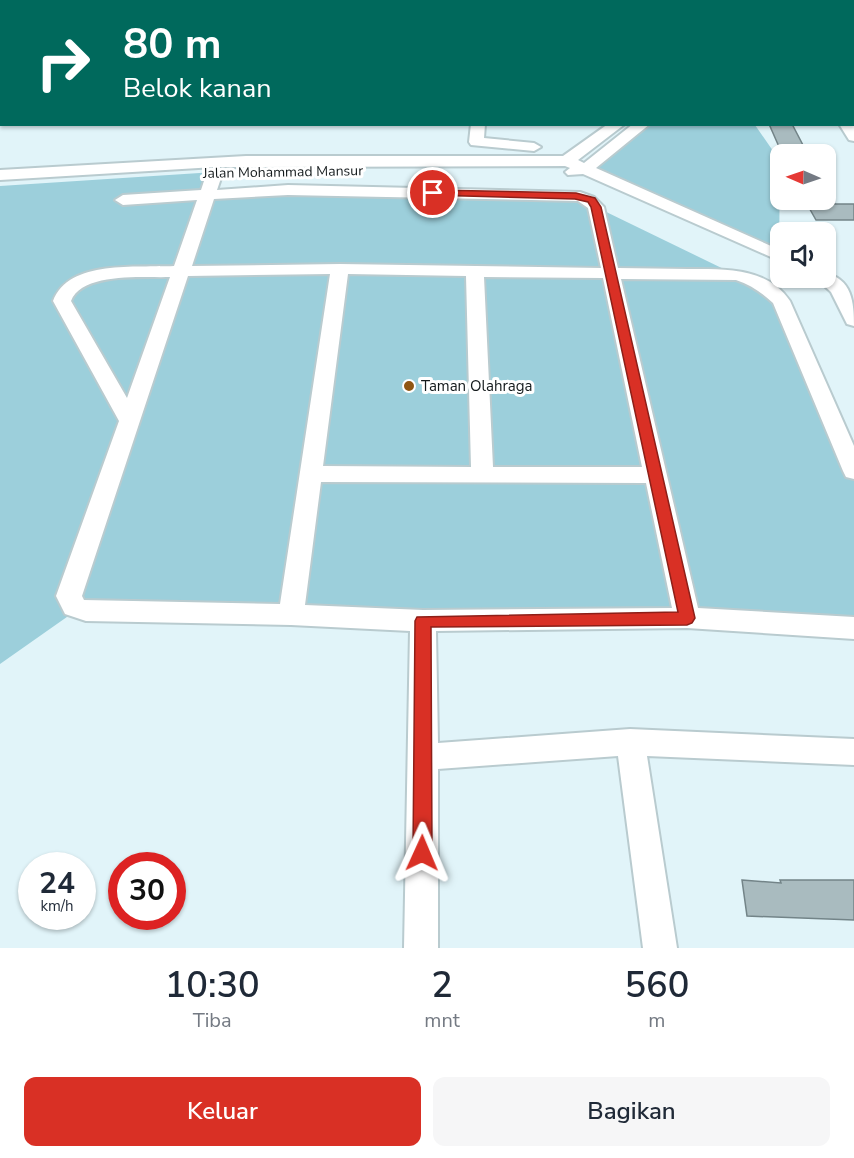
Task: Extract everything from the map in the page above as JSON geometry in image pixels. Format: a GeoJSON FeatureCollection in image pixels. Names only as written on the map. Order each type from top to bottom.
{"type":"FeatureCollection","features":[{"type":"Feature","properties":{"kind":"street"},"geometry":{"type":"LineString","coordinates":[[478,126],[475,140],[478,142],[533,147],[770,252]]}},
{"type":"Feature","properties":{"kind":"street"},"geometry":{"type":"LineString","coordinates":[[570,163],[616,126]]}},
{"type":"Feature","properties":{"kind":"street"},"geometry":{"type":"LineString","coordinates":[[585,169],[640,126]]}},
{"type":"Feature","properties":{"kind":"street","name":"Jalan Mohammad Mansur"},"geometry":{"type":"LineString","coordinates":[[0,175],[246,161],[570,163]]}},
{"type":"Feature","properties":{"kind":"street","name":"Jalan Mohammad Mansur"},"geometry":{"type":"LineString","coordinates":[[0,186],[215,172],[432,171],[570,163]]}},
{"type":"Feature","properties":{"kind":"street"},"geometry":{"type":"LineString","coordinates":[[215,172],[69,596],[71,604],[77,609],[423,621],[687,618],[854,628]]}},
{"type":"Feature","properties":{"kind":"street"},"geometry":{"type":"LineString","coordinates":[[123,200],[207,194],[329,190],[585,197],[596,207],[687,618]]}},
{"type":"Feature","properties":{"kind":"street"},"geometry":{"type":"LineString","coordinates":[[291,615],[340,269]]}},
{"type":"Feature","properties":{"kind":"street"},"geometry":{"type":"LineString","coordinates":[[129,421],[62,301],[65,293],[77,282],[94,275],[181,271],[340,269],[736,275],[753,278],[765,285],[781,302],[854,471]]}},
{"type":"Feature","properties":{"kind":"street"},"geometry":{"type":"LineString","coordinates":[[475,271],[482,474]]}},
{"type":"Feature","properties":{"kind":"street"},"geometry":{"type":"LineString","coordinates":[[836,287],[854,320]]}},
{"type":"Feature","properties":{"kind":"street"},"geometry":{"type":"LineString","coordinates":[[311,474],[655,475]]}},
{"type":"Feature","properties":{"kind":"street"},"geometry":{"type":"LineString","coordinates":[[421,948],[424,757],[423,621]]}},
{"type":"Feature","properties":{"kind":"street"},"geometry":{"type":"LineString","coordinates":[[424,757],[630,742],[854,752]]}},
{"type":"Feature","properties":{"kind":"street"},"geometry":{"type":"LineString","coordinates":[[630,742],[660,948]]}},
{"type":"Feature","properties":{"kind":"shaded area"},"geometry":{"type":"Polygon","coordinates":[[[642,126],[756,126],[770,147],[770,210],[779,210],[779,222],[770,222],[770,251],[585,169],[642,126]]]}},
{"type":"Feature","properties":{"kind":"shaded area","name":"Taman Olahraga"},"geometry":{"type":"Polygon","coordinates":[[[215,172],[207,193],[565,195],[596,207],[736,275],[781,301],[854,471],[854,629],[74,612],[0,664],[0,186],[215,172]]]}},
{"type":"Feature","properties":{"kind":"building"},"geometry":{"type":"Polygon","coordinates":[[[770,126],[793,126],[802,144],[778,144],[770,126]]]}},
{"type":"Feature","properties":{"kind":"building"},"geometry":{"type":"Polygon","coordinates":[[[836,204],[854,204],[854,220],[816,220],[810,210],[836,210],[836,204]]]}},
{"type":"Feature","properties":{"kind":"building"},"geometry":{"type":"Polygon","coordinates":[[[742,880],[781,883],[780,880],[854,880],[854,920],[747,916],[742,880]]]}},
{"type":"Feature","properties":{"kind":"place","name":"Taman Olahraga"},"geometry":{"type":"Point","coordinates":[409,386]}},
{"type":"Feature","properties":{"kind":"route"},"geometry":{"type":"LineString","coordinates":[[422,853],[423,621],[687,618],[596,207],[591,200],[576,196],[433,193]]}}]}
